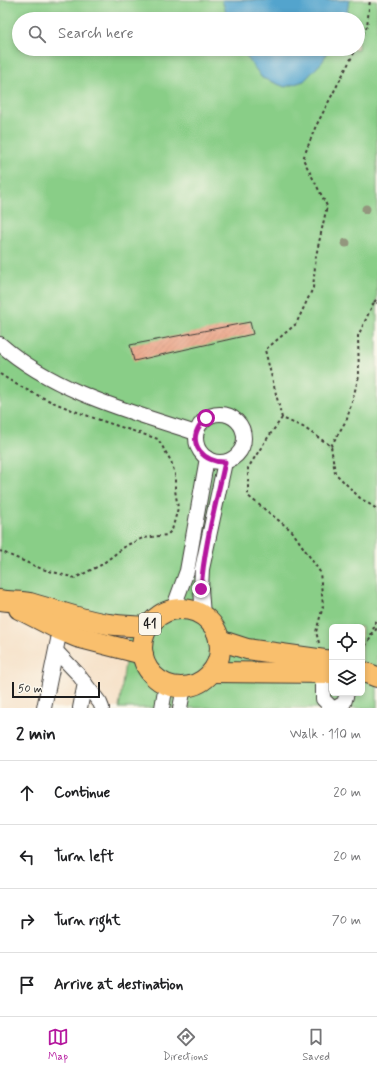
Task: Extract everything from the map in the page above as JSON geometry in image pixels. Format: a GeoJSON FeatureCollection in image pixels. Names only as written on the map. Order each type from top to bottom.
{"type":"FeatureCollection","features":[{"type":"Feature","properties":{"kind":"highway","name":"41"},"geometry":{"type":"LineString","coordinates":[[6,601],[31,604],[66,615],[108,624],[148,627]]}},
{"type":"Feature","properties":{"kind":"highway","name":"41"},"geometry":{"type":"LineString","coordinates":[[6,601],[29,615],[77,637],[143,654]]}},
{"type":"Feature","properties":{"kind":"highway","name":"41"},"geometry":{"type":"LineString","coordinates":[[175,686],[158,679],[145,664],[143,640],[148,627],[159,615],[173,609],[194,611],[203,615]]}},
{"type":"Feature","properties":{"kind":"highway"},"geometry":{"type":"LineString","coordinates":[[175,686],[200,682],[212,672],[218,662],[220,652],[219,640],[213,626],[203,615]]}},
{"type":"Feature","properties":{"kind":"highway"},"geometry":{"type":"LineString","coordinates":[[219,640],[247,649],[328,666]]}},
{"type":"Feature","properties":{"kind":"highway"},"geometry":{"type":"LineString","coordinates":[[212,672],[328,666]]}},
{"type":"Feature","properties":{"kind":"lane"},"geometry":{"type":"LineString","coordinates":[[0,344],[45,376],[98,401],[196,433]]}},
{"type":"Feature","properties":{"kind":"lane"},"geometry":{"type":"LineString","coordinates":[[215,414],[225,414],[233,418],[240,425],[244,433],[244,443],[240,452],[234,458],[225,462],[218,462],[207,458],[201,453],[198,447],[196,433],[200,424],[206,418],[215,414]]}},
{"type":"Feature","properties":{"kind":"lane"},"geometry":{"type":"LineString","coordinates":[[173,609],[187,571],[207,458]]}},
{"type":"Feature","properties":{"kind":"lane"},"geometry":{"type":"LineString","coordinates":[[203,615],[201,589],[202,569],[225,462]]}},
{"type":"Feature","properties":{"kind":"lane"},"geometry":{"type":"LineString","coordinates":[[44,708],[60,630]]}},
{"type":"Feature","properties":{"kind":"lane"},"geometry":{"type":"LineString","coordinates":[[56,651],[84,683],[102,708]]}},
{"type":"Feature","properties":{"kind":"lane"},"geometry":{"type":"LineString","coordinates":[[328,666],[324,700],[333,708],[344,703],[346,696]]}},
{"type":"Feature","properties":{"kind":"lane"},"geometry":{"type":"LineString","coordinates":[[80,708],[84,683]]}},
{"type":"Feature","properties":{"kind":"lane"},"geometry":{"type":"LineString","coordinates":[[162,708],[175,686]]}},
{"type":"Feature","properties":{"kind":"lane"},"geometry":{"type":"LineString","coordinates":[[175,686],[180,708]]}},
{"type":"Feature","properties":{"kind":"path"},"geometry":{"type":"LineString","coordinates":[[365,30],[367,26],[370,0]]}},
{"type":"Feature","properties":{"kind":"path"},"geometry":{"type":"LineString","coordinates":[[328,666],[316,632],[323,606],[320,572],[292,531],[248,496],[248,468],[282,418],[265,350],[296,324],[313,288],[316,256],[327,206],[303,159],[315,128],[352,56]]}},
{"type":"Feature","properties":{"kind":"path"},"geometry":{"type":"LineString","coordinates":[[377,299],[358,336],[359,376],[347,420],[331,446],[335,473],[360,498],[377,509]]}},
{"type":"Feature","properties":{"kind":"path"},"geometry":{"type":"LineString","coordinates":[[0,374],[53,402],[114,425],[158,439],[171,461],[175,474],[178,508],[172,530],[167,535],[143,538],[127,545],[101,565],[75,578],[42,569],[0,551]]}},
{"type":"Feature","properties":{"kind":"path"},"geometry":{"type":"LineString","coordinates":[[282,418],[303,427],[331,446]]}},
{"type":"Feature","properties":{"kind":"path"},"geometry":{"type":"LineString","coordinates":[[370,637],[377,619]]}},
{"type":"Feature","properties":{"kind":"path"},"geometry":{"type":"LineString","coordinates":[[365,646],[377,628]]}},
{"type":"Feature","properties":{"kind":"green space"},"geometry":{"type":"Polygon","coordinates":[[[0,0],[377,0],[377,708],[119,708],[131,617],[0,606],[0,0]]]}},
{"type":"Feature","properties":{"kind":"water"},"geometry":{"type":"Polygon","coordinates":[[[222,0],[349,0],[347,12],[226,12],[222,0]]]}},
{"type":"Feature","properties":{"kind":"water"},"geometry":{"type":"Polygon","coordinates":[[[246,56],[325,56],[323,61],[304,81],[285,87],[262,78],[246,56]]]}},
{"type":"Feature","properties":{"kind":"building"},"geometry":{"type":"Polygon","coordinates":[[[250,322],[253,334],[134,361],[130,345],[250,322]]]}},
{"type":"Feature","properties":{"kind":"route"},"geometry":{"type":"LineString","coordinates":[[201,589],[202,569],[206,546],[225,462],[212,461],[201,453],[198,447],[196,433],[200,424],[206,418]]}}]}
